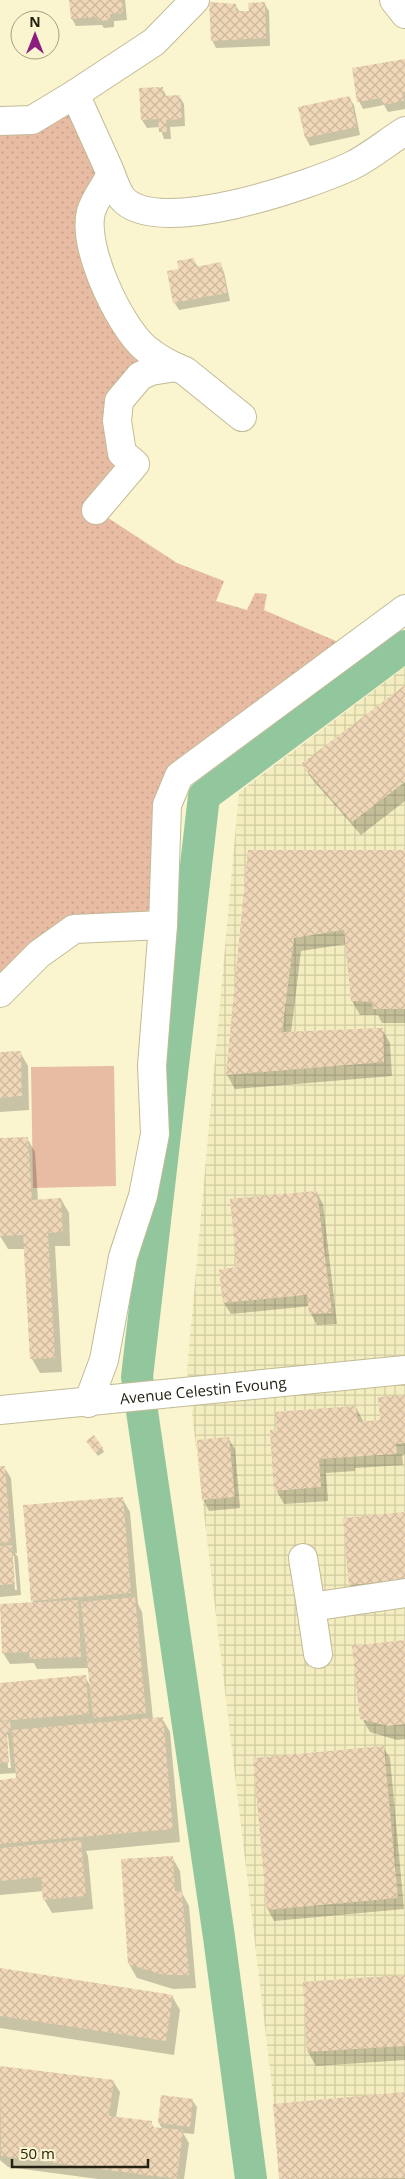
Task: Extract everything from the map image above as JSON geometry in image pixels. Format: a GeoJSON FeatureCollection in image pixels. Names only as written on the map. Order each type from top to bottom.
{"type":"FeatureCollection","features":[{"type":"Feature","properties":{"kind":"street"},"geometry":{"type":"LineString","coordinates":[[0,121],[32,120],[75,94],[154,42],[196,0]]}},
{"type":"Feature","properties":{"kind":"street"},"geometry":{"type":"LineString","coordinates":[[394,0],[405,14]]}},
{"type":"Feature","properties":{"kind":"street"},"geometry":{"type":"LineString","coordinates":[[75,94],[122,198],[142,210],[155,213],[181,213],[216,209],[285,191],[352,166],[405,131]]}},
{"type":"Feature","properties":{"kind":"street"},"geometry":{"type":"LineString","coordinates":[[112,176],[91,211],[89,234],[100,271],[123,320],[145,348],[185,371],[242,417]]}},
{"type":"Feature","properties":{"kind":"street"},"geometry":{"type":"LineString","coordinates":[[96,510],[135,464],[122,453],[117,421],[119,401],[140,376],[151,370],[176,367]]}},
{"type":"Feature","properties":{"kind":"street"},"geometry":{"type":"LineString","coordinates":[[101,1402],[104,1360],[123,1257],[143,1196],[155,1134],[152,1066],[163,925],[167,805],[179,776],[405,609]]}},
{"type":"Feature","properties":{"kind":"street"},"geometry":{"type":"LineString","coordinates":[[0,993],[39,954],[74,928],[163,925]]}},
{"type":"Feature","properties":{"kind":"street","name":"Avenue Celestin Evoung"},"geometry":{"type":"LineString","coordinates":[[0,1410],[101,1402],[405,1370]]}},
{"type":"Feature","properties":{"kind":"street"},"geometry":{"type":"LineString","coordinates":[[303,1558],[318,1654]]}},
{"type":"Feature","properties":{"kind":"street"},"geometry":{"type":"LineString","coordinates":[[311,1607],[405,1592]]}},
{"type":"Feature","properties":{"kind":"shaded area"},"geometry":{"type":"Polygon","coordinates":[[[75,94],[111,175],[89,234],[145,348],[129,387],[122,453],[96,510],[177,563],[224,581],[216,601],[247,610],[255,593],[267,594],[264,610],[352,648],[179,776],[163,925],[74,929],[0,993],[0,121],[75,94]]]}},
{"type":"Feature","properties":{"kind":"shaded area"},"geometry":{"type":"Polygon","coordinates":[[[405,667],[405,2179],[283,2179],[187,1371],[239,792],[405,667]]]}},
{"type":"Feature","properties":{"kind":"shaded area"},"geometry":{"type":"Polygon","coordinates":[[[114,1066],[116,1186],[33,1188],[31,1067],[114,1066]]]}},
{"type":"Feature","properties":{"kind":"building"},"geometry":{"type":"Polygon","coordinates":[[[69,0],[122,0],[123,13],[110,14],[110,20],[98,21],[98,17],[71,19],[69,0]]]}},
{"type":"Feature","properties":{"kind":"building"},"geometry":{"type":"Polygon","coordinates":[[[209,2],[236,4],[236,11],[249,11],[248,3],[265,2],[266,38],[211,41],[209,2]]]}},
{"type":"Feature","properties":{"kind":"building"},"geometry":{"type":"Polygon","coordinates":[[[405,59],[405,92],[402,92],[404,101],[383,105],[381,98],[357,102],[352,68],[405,59]]]}},
{"type":"Feature","properties":{"kind":"building"},"geometry":{"type":"Polygon","coordinates":[[[163,87],[163,96],[180,95],[182,119],[166,120],[167,132],[159,132],[158,119],[141,120],[139,88],[163,87]]]}},
{"type":"Feature","properties":{"kind":"building"},"geometry":{"type":"Polygon","coordinates":[[[350,96],[357,127],[305,138],[298,107],[350,96]]]}},
{"type":"Feature","properties":{"kind":"building"},"geometry":{"type":"Polygon","coordinates":[[[194,258],[196,267],[221,262],[227,293],[173,303],[167,271],[179,269],[177,261],[194,258]]]}},
{"type":"Feature","properties":{"kind":"building"},"geometry":{"type":"Polygon","coordinates":[[[405,685],[405,782],[352,822],[301,764],[405,685]]]}},
{"type":"Feature","properties":{"kind":"building"},"geometry":{"type":"Polygon","coordinates":[[[248,850],[405,850],[405,1009],[373,1009],[372,1002],[351,1001],[344,930],[294,938],[282,1032],[383,1028],[384,1062],[226,1075],[248,850]]]}},
{"type":"Feature","properties":{"kind":"building"},"geometry":{"type":"Polygon","coordinates":[[[21,1051],[22,1096],[0,1098],[0,1052],[21,1051]]]}},
{"type":"Feature","properties":{"kind":"building"},"geometry":{"type":"Polygon","coordinates":[[[28,1137],[32,1200],[61,1198],[63,1232],[48,1233],[55,1358],[30,1359],[23,1235],[0,1236],[0,1138],[28,1137]]]}},
{"type":"Feature","properties":{"kind":"building"},"geometry":{"type":"Polygon","coordinates":[[[317,1191],[332,1313],[309,1314],[307,1295],[223,1303],[219,1270],[237,1267],[230,1199],[317,1191]]]}},
{"type":"Feature","properties":{"kind":"building"},"geometry":{"type":"Polygon","coordinates":[[[405,1395],[405,1443],[396,1444],[397,1454],[319,1459],[321,1487],[274,1491],[270,1430],[277,1430],[275,1412],[356,1406],[358,1422],[380,1420],[378,1397],[405,1395]]]}},
{"type":"Feature","properties":{"kind":"building"},"geometry":{"type":"Polygon","coordinates":[[[94,1435],[103,1448],[95,1453],[86,1441],[94,1435]]]}},
{"type":"Feature","properties":{"kind":"building"},"geometry":{"type":"Polygon","coordinates":[[[229,1437],[235,1497],[202,1500],[197,1440],[229,1437]]]}},
{"type":"Feature","properties":{"kind":"building"},"geometry":{"type":"Polygon","coordinates":[[[0,1466],[5,1466],[11,1542],[0,1543],[0,1466]]]}},
{"type":"Feature","properties":{"kind":"building"},"geometry":{"type":"Polygon","coordinates":[[[123,1497],[131,1593],[31,1601],[23,1505],[123,1497]]]}},
{"type":"Feature","properties":{"kind":"building"},"geometry":{"type":"Polygon","coordinates":[[[405,1512],[405,1580],[349,1585],[343,1518],[405,1512]]]}},
{"type":"Feature","properties":{"kind":"building"},"geometry":{"type":"Polygon","coordinates":[[[12,1545],[15,1584],[0,1585],[0,1546],[12,1545]]]}},
{"type":"Feature","properties":{"kind":"building"},"geometry":{"type":"Polygon","coordinates":[[[135,1597],[146,1713],[93,1718],[81,1602],[135,1597]]]}},
{"type":"Feature","properties":{"kind":"building"},"geometry":{"type":"Polygon","coordinates":[[[78,1600],[81,1657],[30,1659],[29,1652],[2,1653],[0,1604],[78,1600]]]}},
{"type":"Feature","properties":{"kind":"building"},"geometry":{"type":"Polygon","coordinates":[[[405,1640],[405,1724],[388,1726],[360,1719],[352,1646],[405,1640]]]}},
{"type":"Feature","properties":{"kind":"building"},"geometry":{"type":"Polygon","coordinates":[[[86,1675],[89,1714],[0,1721],[0,1683],[86,1675]]]}},
{"type":"Feature","properties":{"kind":"building"},"geometry":{"type":"Polygon","coordinates":[[[163,1717],[173,1829],[0,1844],[0,1780],[16,1778],[12,1730],[163,1717]]]}},
{"type":"Feature","properties":{"kind":"building"},"geometry":{"type":"Polygon","coordinates":[[[10,1721],[11,1732],[7,1733],[9,1762],[0,1763],[0,1722],[10,1721]]]}},
{"type":"Feature","properties":{"kind":"building"},"geometry":{"type":"Polygon","coordinates":[[[384,1746],[398,1898],[267,1910],[253,1758],[384,1746]]]}},
{"type":"Feature","properties":{"kind":"building"},"geometry":{"type":"Polygon","coordinates":[[[81,1840],[86,1896],[43,1900],[41,1877],[0,1881],[0,1848],[81,1840]]]}},
{"type":"Feature","properties":{"kind":"building"},"geometry":{"type":"Polygon","coordinates":[[[173,1856],[175,1891],[182,1891],[189,1975],[164,1975],[128,1964],[121,1859],[173,1856]]]}},
{"type":"Feature","properties":{"kind":"building"},"geometry":{"type":"Polygon","coordinates":[[[0,1968],[173,1995],[166,2041],[0,2016],[0,1968]]]}},
{"type":"Feature","properties":{"kind":"building"},"geometry":{"type":"Polygon","coordinates":[[[405,1975],[405,2046],[307,2052],[303,1982],[405,1975]]]}},
{"type":"Feature","properties":{"kind":"building"},"geometry":{"type":"Polygon","coordinates":[[[0,2066],[114,2080],[109,2116],[152,2121],[152,2127],[183,2130],[177,2179],[1,2156],[0,2066]]]}},
{"type":"Feature","properties":{"kind":"building"},"geometry":{"type":"Polygon","coordinates":[[[405,2092],[405,2178],[279,2179],[273,2104],[405,2092]]]}},
{"type":"Feature","properties":{"kind":"building"},"geometry":{"type":"Polygon","coordinates":[[[161,2095],[193,2099],[190,2127],[158,2123],[161,2095]]]}},
{"type":"Feature","properties":{"kind":"waterway"},"geometry":{"type":"LineString","coordinates":[[251,2179],[219,1937],[137,1377],[204,796],[405,646]]}}]}
